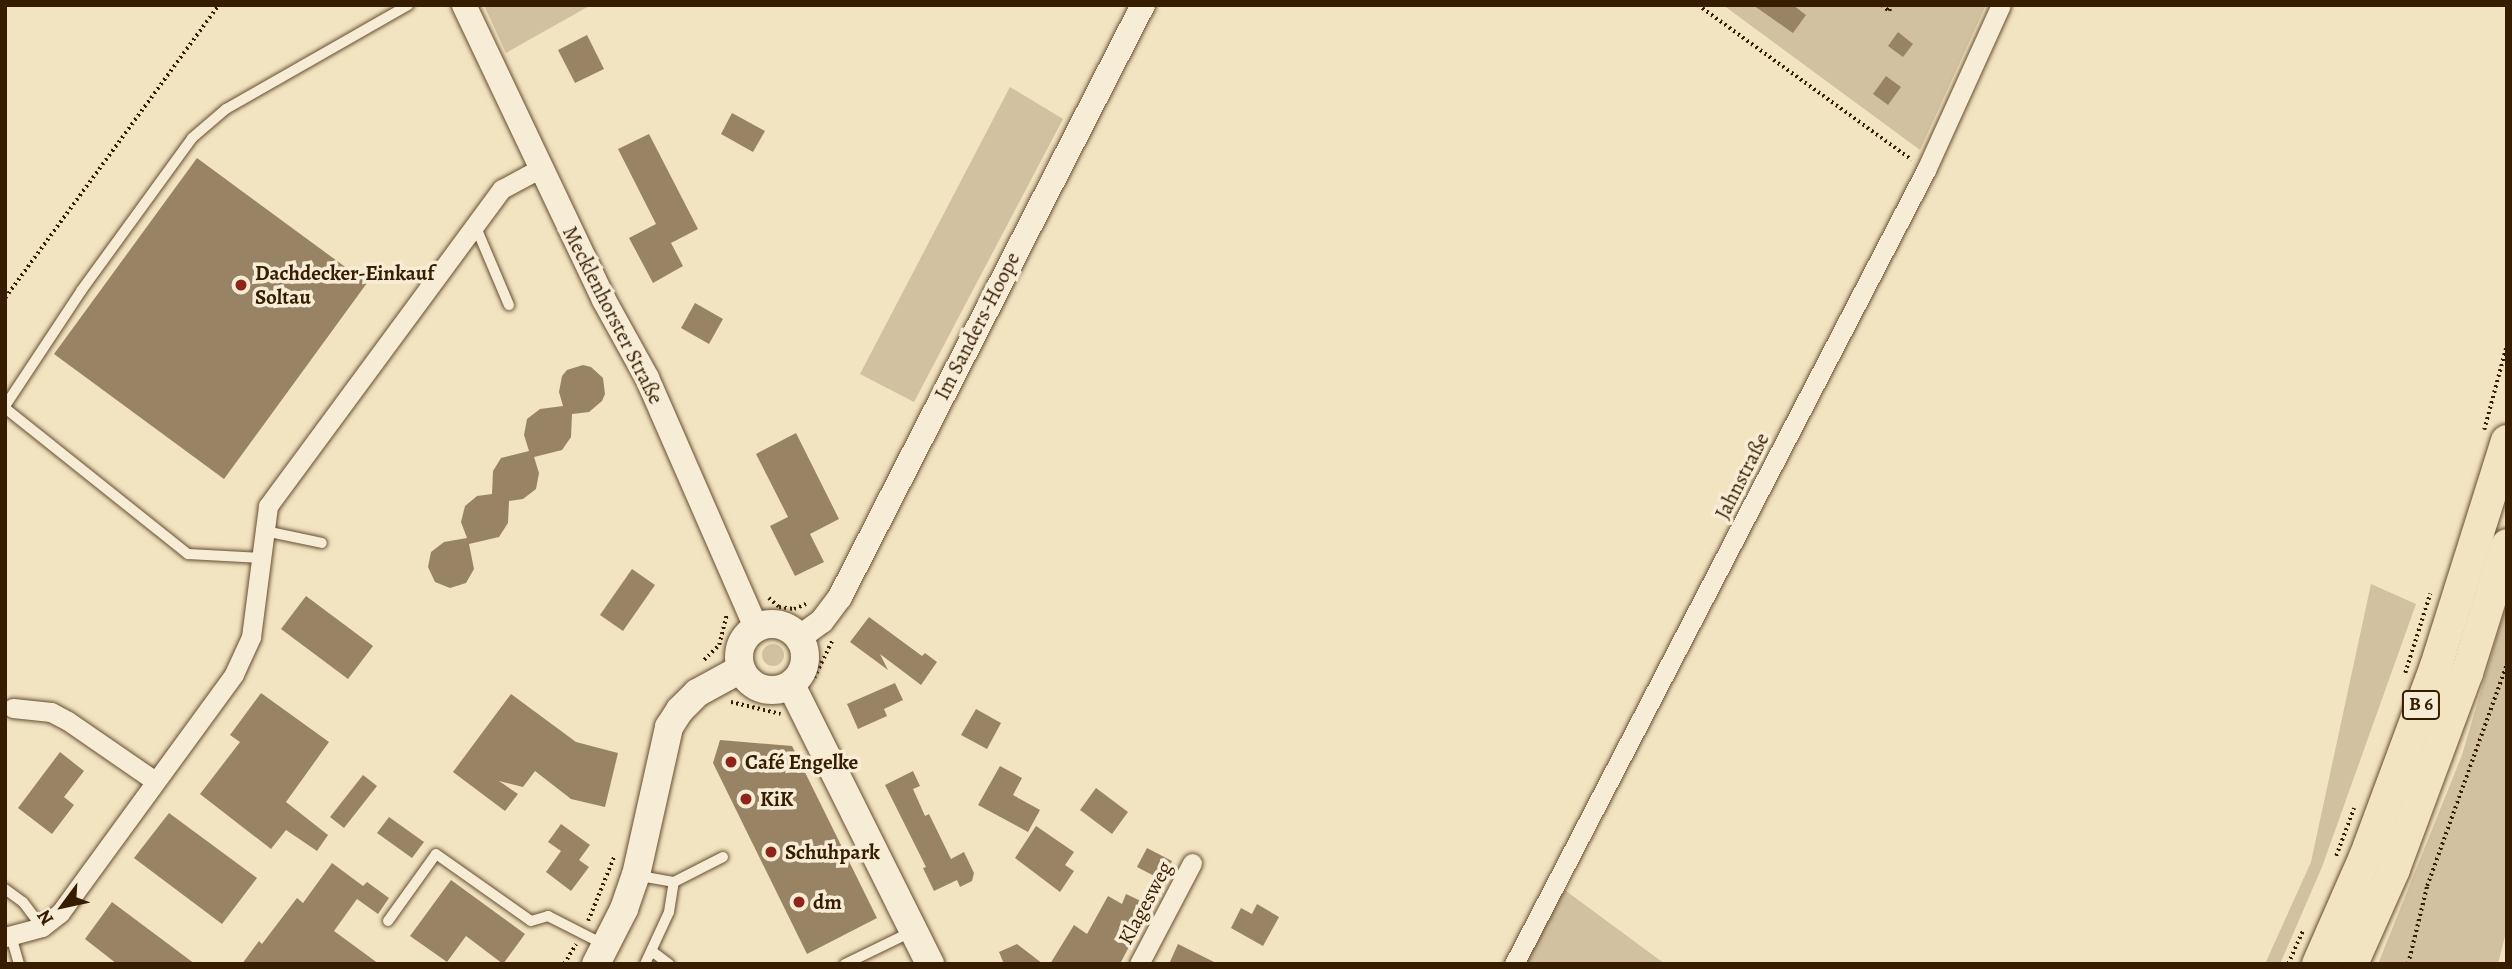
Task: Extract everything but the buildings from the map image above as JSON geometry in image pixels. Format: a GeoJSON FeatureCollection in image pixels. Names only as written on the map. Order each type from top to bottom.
{"type":"FeatureCollection","features":[{"type":"Feature","properties":{"kind":"highway","name":"B 6"},"geometry":{"type":"LineString","coordinates":[[2318,964],[2364,857],[2435,666],[2494,439]]}},
{"type":"Feature","properties":{"kind":"highway","name":"B 6"},"geometry":{"type":"LineString","coordinates":[[2352,964],[2394,869],[2467,673],[2507,545]]}},
{"type":"Feature","properties":{"kind":"main road"},"geometry":{"type":"LineString","coordinates":[[768,623],[811,629],[802,671],[790,685],[766,689],[747,678],[741,669],[739,650],[743,640],[756,627],[768,623]]}},
{"type":"Feature","properties":{"kind":"main road"},"geometry":{"type":"LineString","coordinates":[[601,959],[636,875],[669,727],[680,710],[697,694],[741,669]]}},
{"type":"Feature","properties":{"kind":"main road"},"geometry":{"type":"LineString","coordinates":[[790,685],[930,964]]}},
{"type":"Feature","properties":{"kind":"street","name":"Mecklenhorster Straße"},"geometry":{"type":"LineString","coordinates":[[464,5],[604,300],[647,378],[756,627]]}},
{"type":"Feature","properties":{"kind":"street","name":"Im Sanders-Hoope"},"geometry":{"type":"LineString","coordinates":[[811,629],[840,597],[1143,5]]}},
{"type":"Feature","properties":{"kind":"street","name":"Jahnstraße"},"geometry":{"type":"LineString","coordinates":[[1514,964],[1926,170],[2001,5]]}},
{"type":"Feature","properties":{"kind":"street"},"geometry":{"type":"LineString","coordinates":[[8,937],[42,927],[61,913],[234,674],[251,637],[268,506],[502,189],[541,168]]}},
{"type":"Feature","properties":{"kind":"street"},"geometry":{"type":"LineString","coordinates":[[13,708],[51,712],[155,781]]}},
{"type":"Feature","properties":{"kind":"street","name":"Klagesweg"},"geometry":{"type":"LineString","coordinates":[[1139,964],[1192,863]]}},
{"type":"Feature","properties":{"kind":"lane"},"geometry":{"type":"LineString","coordinates":[[262,558],[188,554],[5,407],[81,290],[192,138],[226,109],[408,5]]}},
{"type":"Feature","properties":{"kind":"lane"},"geometry":{"type":"LineString","coordinates":[[475,225],[509,305]]}},
{"type":"Feature","properties":{"kind":"lane"},"geometry":{"type":"LineString","coordinates":[[265,531],[322,543]]}},
{"type":"Feature","properties":{"kind":"lane"},"geometry":{"type":"LineString","coordinates":[[388,921],[436,854],[531,921],[548,916],[601,959]]}},
{"type":"Feature","properties":{"kind":"lane"},"geometry":{"type":"LineString","coordinates":[[636,875],[674,882],[723,857]]}},
{"type":"Feature","properties":{"kind":"lane"},"geometry":{"type":"LineString","coordinates":[[646,964],[669,912],[674,882]]}},
{"type":"Feature","properties":{"kind":"lane"},"geometry":{"type":"LineString","coordinates":[[5,889],[23,902],[42,927]]}},
{"type":"Feature","properties":{"kind":"lane"},"geometry":{"type":"LineString","coordinates":[[845,964],[915,931]]}},
{"type":"Feature","properties":{"kind":"lane"},"geometry":{"type":"LineString","coordinates":[[8,937],[19,964]]}},
{"type":"Feature","properties":{"kind":"lane"},"geometry":{"type":"LineString","coordinates":[[653,952],[669,964]]}},
{"type":"Feature","properties":{"kind":"path"},"geometry":{"type":"LineString","coordinates":[[5,298],[219,5]]}},
{"type":"Feature","properties":{"kind":"path"},"geometry":{"type":"LineString","coordinates":[[1698,5],[1926,170]]}},
{"type":"Feature","properties":{"kind":"path"},"geometry":{"type":"LineString","coordinates":[[1882,5],[1889,10],[1891,5]]}},
{"type":"Feature","properties":{"kind":"path"},"geometry":{"type":"LineString","coordinates":[[2494,439],[2507,344]]}},
{"type":"Feature","properties":{"kind":"path"},"geometry":{"type":"LineString","coordinates":[[764,588],[770,599],[779,607],[793,609],[808,603],[811,629]]}},
{"type":"Feature","properties":{"kind":"path"},"geometry":{"type":"LineString","coordinates":[[2402,681],[2431,591]]}},
{"type":"Feature","properties":{"kind":"path"},"geometry":{"type":"LineString","coordinates":[[708,658],[719,645],[726,622],[726,607]]}},
{"type":"Feature","properties":{"kind":"path"},"geometry":{"type":"LineString","coordinates":[[2408,964],[2427,886],[2507,664]]}},
{"type":"Feature","properties":{"kind":"path"},"geometry":{"type":"LineString","coordinates":[[727,702],[783,714]]}},
{"type":"Feature","properties":{"kind":"path"},"geometry":{"type":"LineString","coordinates":[[2333,863],[2358,798]]}},
{"type":"Feature","properties":{"kind":"path"},"geometry":{"type":"LineString","coordinates":[[2288,964],[2305,926]]}},
{"type":"Feature","properties":{"kind":"shaded area"},"geometry":{"type":"Polygon","coordinates":[[[484,5],[591,5],[506,53],[484,5]]]}},
{"type":"Feature","properties":{"kind":"shaded area"},"geometry":{"type":"Polygon","coordinates":[[[1723,5],[1986,5],[1920,150],[1723,5]]]}},
{"type":"Feature","properties":{"kind":"shaded area"},"geometry":{"type":"Polygon","coordinates":[[[1010,87],[1063,119],[914,402],[860,374],[1010,87]]]}},
{"type":"Feature","properties":{"kind":"shaded area"},"geometry":{"type":"Polygon","coordinates":[[[2371,584],[2416,604],[2322,867],[2280,964],[2265,964],[2311,862],[2371,584]]]}},
{"type":"Feature","properties":{"kind":"shaded area"},"geometry":{"type":"Polygon","coordinates":[[[2507,602],[2507,928],[2498,964],[2378,964],[2462,755],[2507,602]]]}},
{"type":"Feature","properties":{"kind":"shaded area"},"geometry":{"type":"Polygon","coordinates":[[[773,644],[783,651],[784,655],[777,665],[773,666],[763,659],[762,655],[769,645],[773,644]]]}},
{"type":"Feature","properties":{"kind":"shaded area"},"geometry":{"type":"Polygon","coordinates":[[[1562,888],[1665,964],[1523,964],[1562,888]]]}},
{"type":"Feature","properties":{"kind":"place","name":"Dachdecker-Einkauf Soltau"},"geometry":{"type":"Point","coordinates":[241,285]}},
{"type":"Feature","properties":{"kind":"place","name":"Café Engelke"},"geometry":{"type":"Point","coordinates":[731,762]}},
{"type":"Feature","properties":{"kind":"place","name":"KiK"},"geometry":{"type":"Point","coordinates":[746,799]}},
{"type":"Feature","properties":{"kind":"place","name":"Schuhpark"},"geometry":{"type":"Point","coordinates":[771,852]}},
{"type":"Feature","properties":{"kind":"place","name":"dm"},"geometry":{"type":"Point","coordinates":[799,902]}}]}
